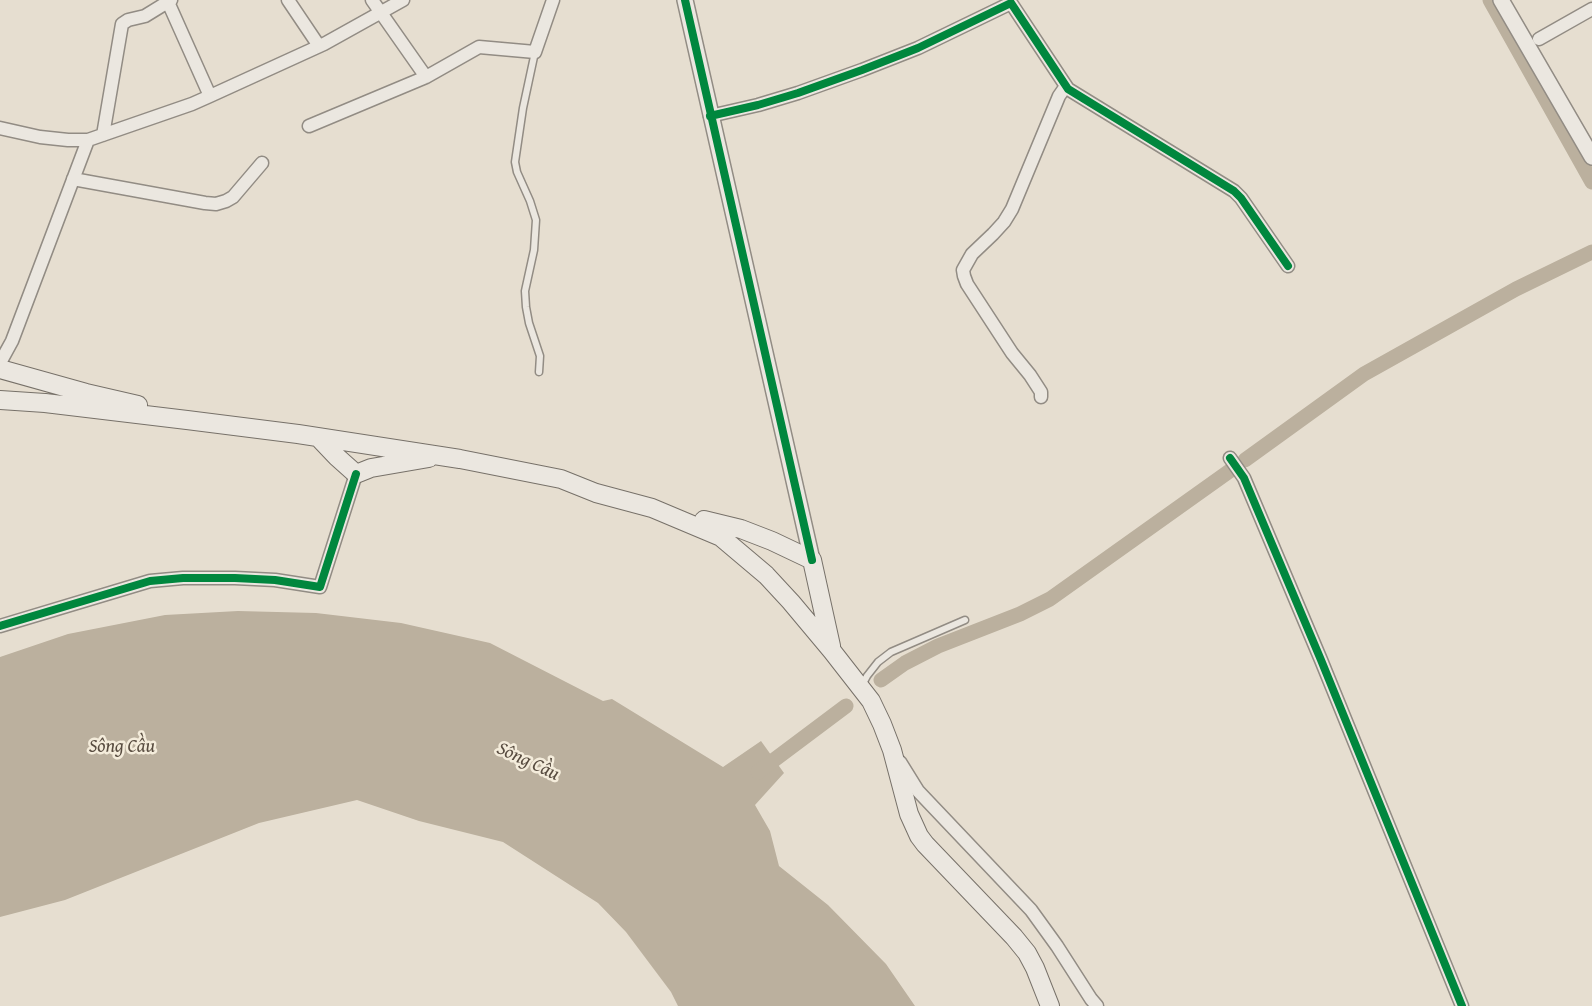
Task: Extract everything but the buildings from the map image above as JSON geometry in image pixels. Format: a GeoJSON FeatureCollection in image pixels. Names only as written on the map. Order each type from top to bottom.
{"type":"FeatureCollection","features":[{"type":"Feature","properties":{"kind":"main road"},"geometry":{"type":"LineString","coordinates":[[0,369],[86,393],[129,402],[187,420]]}},
{"type":"Feature","properties":{"kind":"main road"},"geometry":{"type":"LineString","coordinates":[[0,400],[45,403],[187,420],[437,455],[551,477],[596,494],[741,529],[812,560],[832,651]]}},
{"type":"Feature","properties":{"kind":"main road"},"geometry":{"type":"LineString","coordinates":[[318,437],[356,474],[371,468],[411,462],[437,455]]}},
{"type":"Feature","properties":{"kind":"main road"},"geometry":{"type":"LineString","coordinates":[[652,508],[722,537],[766,575],[832,651],[871,702],[882,724],[892,750],[909,814],[919,836],[1027,953],[1050,1006]]}},
{"type":"Feature","properties":{"kind":"street"},"geometry":{"type":"LineString","coordinates":[[288,0],[319,46]]}},
{"type":"Feature","properties":{"kind":"street"},"geometry":{"type":"LineString","coordinates":[[372,0],[426,77]]}},
{"type":"Feature","properties":{"kind":"street"},"geometry":{"type":"LineString","coordinates":[[0,128],[40,137],[88,140],[210,96],[319,46],[403,0]]}},
{"type":"Feature","properties":{"kind":"street"},"geometry":{"type":"LineString","coordinates":[[309,126],[426,77],[479,46],[535,52],[553,0]]}},
{"type":"Feature","properties":{"kind":"street"},"geometry":{"type":"LineString","coordinates":[[685,0],[812,560]]}},
{"type":"Feature","properties":{"kind":"street"},"geometry":{"type":"LineString","coordinates":[[1502,0],[1592,158]]}},
{"type":"Feature","properties":{"kind":"street"},"geometry":{"type":"LineString","coordinates":[[103,135],[121,26],[125,21],[145,16],[170,1],[210,96]]}},
{"type":"Feature","properties":{"kind":"street"},"geometry":{"type":"LineString","coordinates":[[710,116],[798,93],[862,70],[918,48],[1013,1],[1066,86],[1075,94],[1234,191],[1241,198],[1288,266]]}},
{"type":"Feature","properties":{"kind":"street"},"geometry":{"type":"LineString","coordinates":[[1539,39],[1592,9]]}},
{"type":"Feature","properties":{"kind":"street"},"geometry":{"type":"LineString","coordinates":[[1041,397],[1041,392],[1030,375],[1012,354],[967,284],[963,270],[972,254],[1004,222],[1012,208],[1059,96],[1066,86]]}},
{"type":"Feature","properties":{"kind":"street"},"geometry":{"type":"LineString","coordinates":[[0,363],[12,341],[88,140]]}},
{"type":"Feature","properties":{"kind":"street"},"geometry":{"type":"LineString","coordinates":[[73,179],[216,204],[233,197],[262,163]]}},
{"type":"Feature","properties":{"kind":"street"},"geometry":{"type":"LineString","coordinates":[[1230,458],[1244,478],[1318,651],[1462,1006]]}},
{"type":"Feature","properties":{"kind":"street"},"geometry":{"type":"LineString","coordinates":[[0,626],[150,581],[183,578],[235,578],[275,580],[320,587],[356,474]]}},
{"type":"Feature","properties":{"kind":"street"},"geometry":{"type":"LineString","coordinates":[[892,750],[918,791],[1031,910],[1097,1006]]}},
{"type":"Feature","properties":{"kind":"lane"},"geometry":{"type":"LineString","coordinates":[[535,52],[523,108],[515,162],[517,172],[536,220],[534,250],[525,299],[529,323],[540,356],[539,372]]}},
{"type":"Feature","properties":{"kind":"lane"},"geometry":{"type":"LineString","coordinates":[[860,688],[878,662],[891,652],[965,620]]}},
{"type":"Feature","properties":{"kind":"water","name":"Sông Cầu"},"geometry":{"type":"Polygon","coordinates":[[[238,611],[316,613],[401,623],[490,643],[603,701],[612,699],[723,767],[761,741],[784,773],[755,805],[770,831],[779,866],[828,905],[886,964],[915,1006],[678,1006],[671,992],[626,932],[598,903],[503,842],[419,821],[357,800],[259,823],[65,900],[0,917],[0,657],[68,634],[165,615],[238,611]]]}},
{"type":"Feature","properties":{"kind":"waterway"},"geometry":{"type":"LineString","coordinates":[[1490,0],[1592,182]]}},
{"type":"Feature","properties":{"kind":"waterway"},"geometry":{"type":"LineString","coordinates":[[1245,460],[1364,374],[1516,289],[1592,252]]}},
{"type":"Feature","properties":{"kind":"waterway"},"geometry":{"type":"LineString","coordinates":[[881,680],[905,663],[938,646],[1020,614],[1050,599],[1231,470]]}},
{"type":"Feature","properties":{"kind":"waterway"},"geometry":{"type":"LineString","coordinates":[[758,772],[846,706]]}},
{"type":"Feature","properties":{"kind":"cycle path"},"geometry":{"type":"LineString","coordinates":[[685,0],[812,560]]}},
{"type":"Feature","properties":{"kind":"cycle path"},"geometry":{"type":"LineString","coordinates":[[710,116],[798,93],[862,70],[918,48],[1011,3],[1068,89],[1234,191],[1241,198],[1288,266]]}},
{"type":"Feature","properties":{"kind":"cycle path"},"geometry":{"type":"LineString","coordinates":[[1230,458],[1244,478],[1321,660],[1462,1006]]}},
{"type":"Feature","properties":{"kind":"cycle path"},"geometry":{"type":"LineString","coordinates":[[0,626],[150,581],[183,578],[235,578],[275,580],[320,587],[356,474]]}}]}
